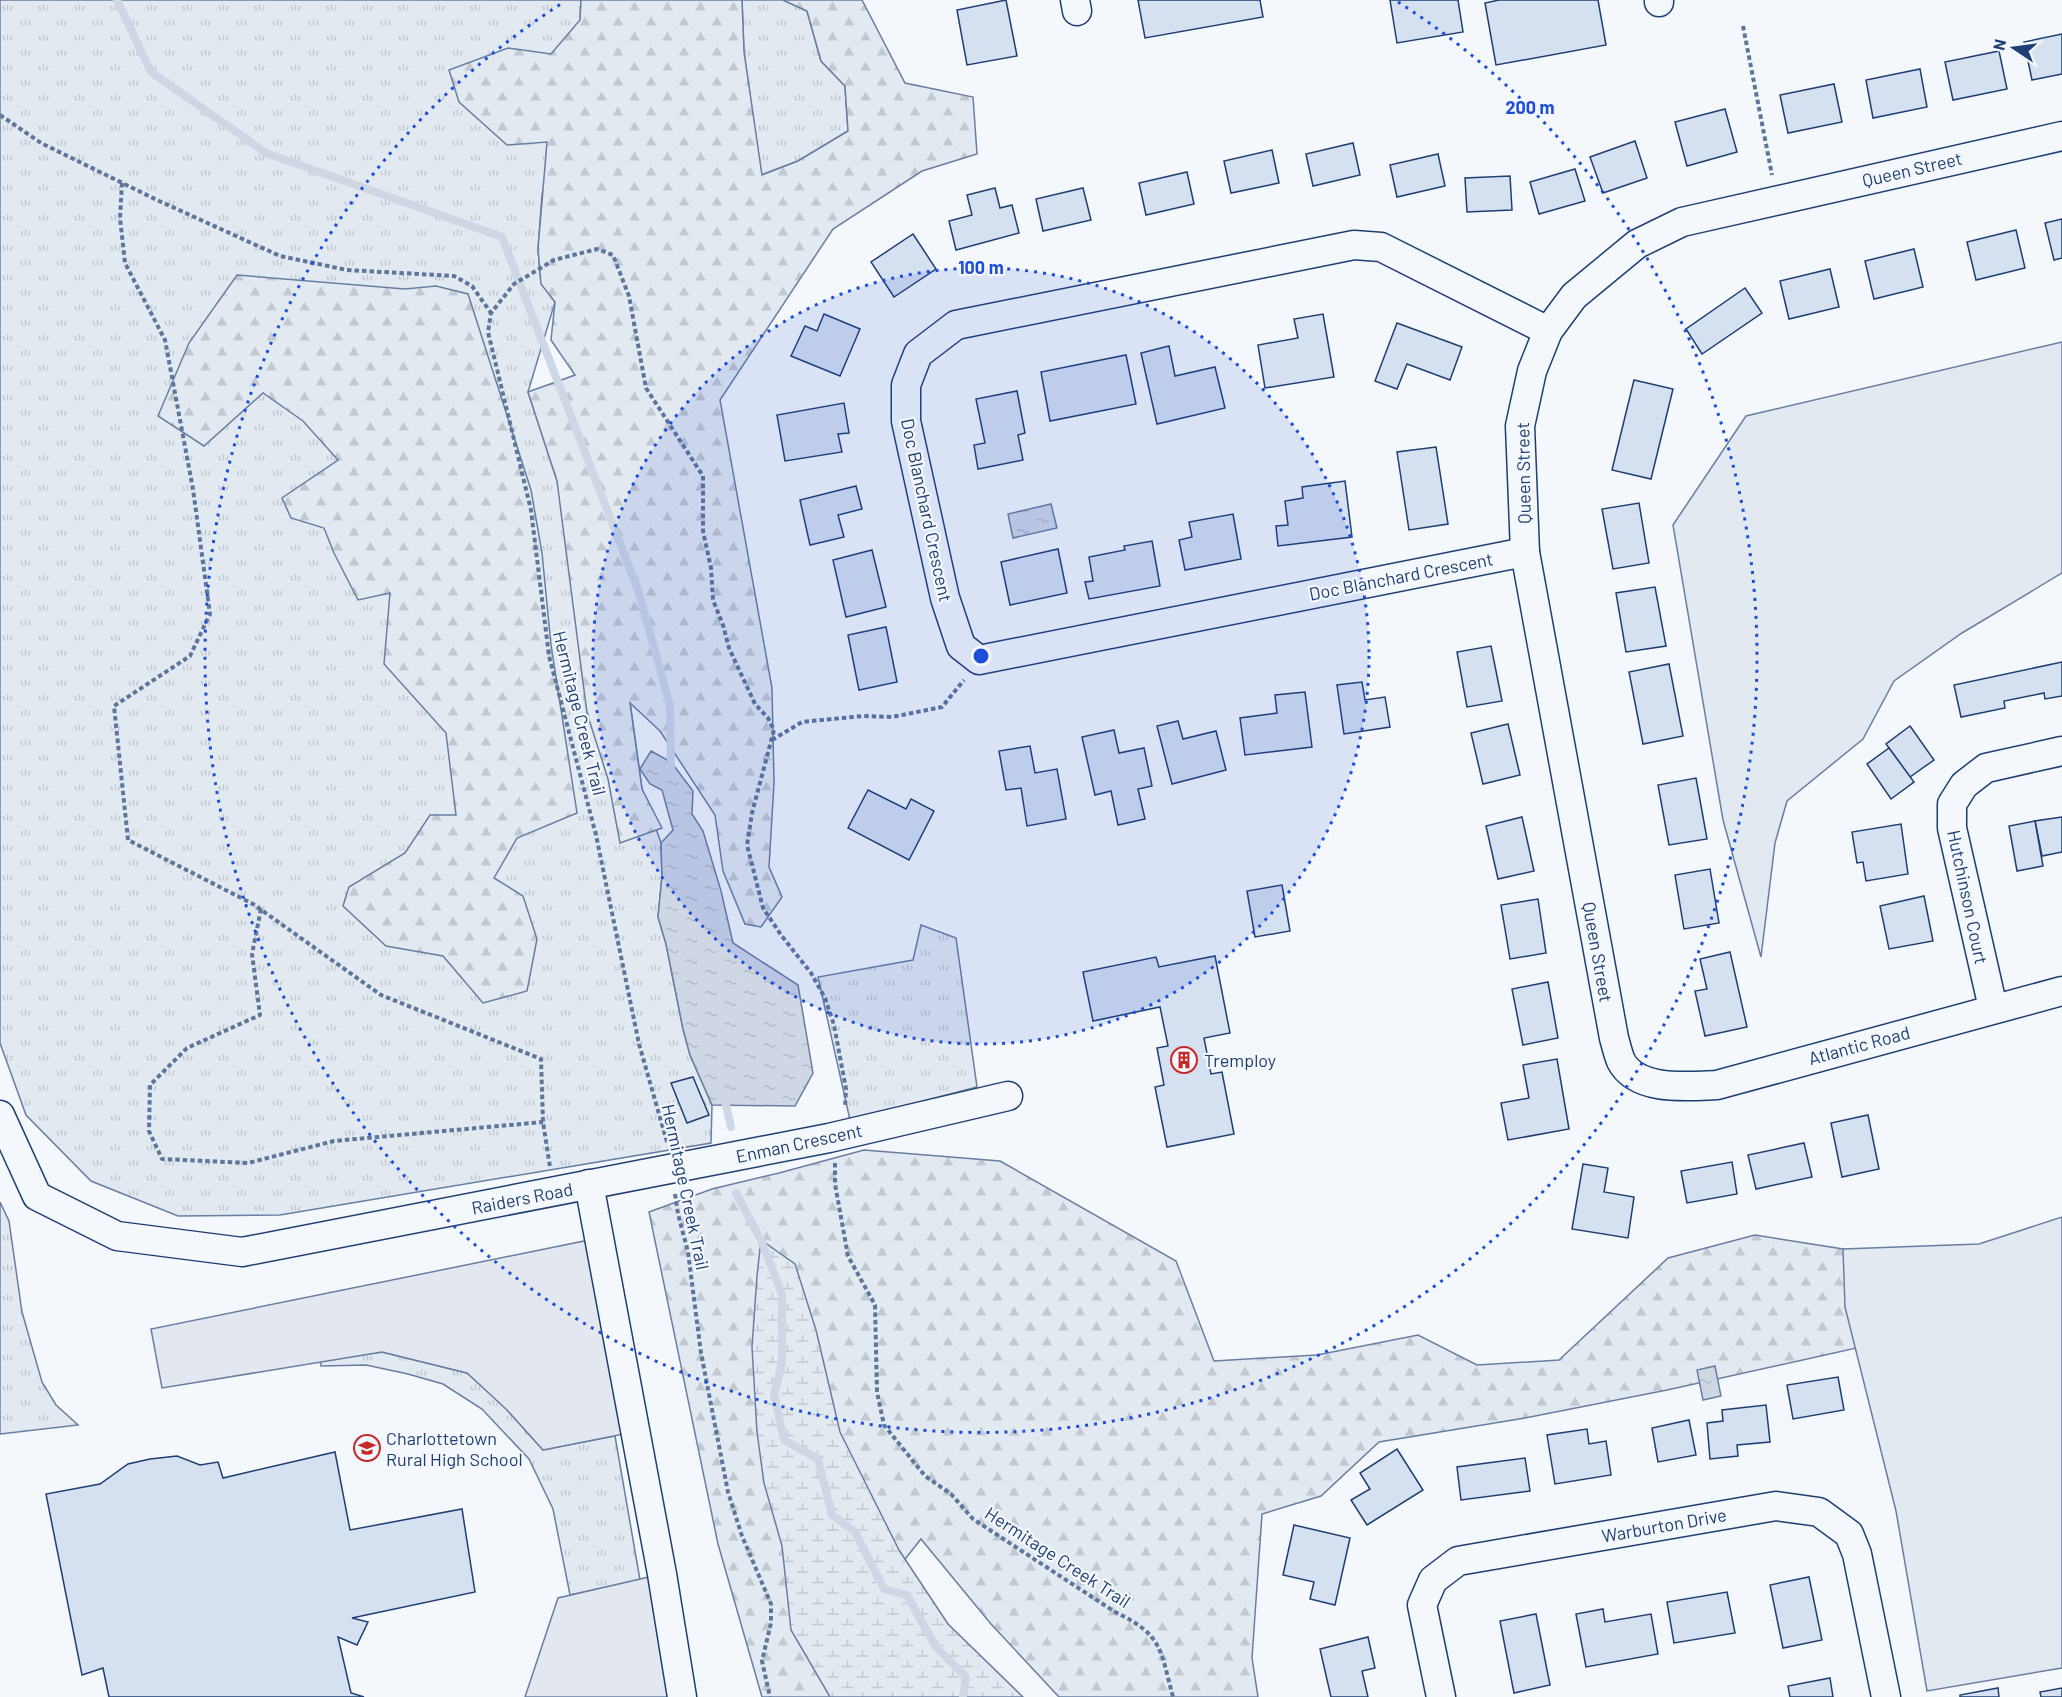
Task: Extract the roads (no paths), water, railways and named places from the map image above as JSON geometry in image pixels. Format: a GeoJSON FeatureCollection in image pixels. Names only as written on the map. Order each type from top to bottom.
{"type":"FeatureCollection","features":[{"type":"Feature","properties":{"kind":"street","name":"Queen Street"},"geometry":{"type":"LineString","coordinates":[[1654,1084],[1637,1077],[1622,1063],[1614,1038],[1525,552],[1520,426],[1532,371],[1548,331],[1574,296],[1637,244],[1682,222],[2062,136]]}},
{"type":"Feature","properties":{"kind":"street","name":"Doc Blanchard Crescent"},"geometry":{"type":"LineString","coordinates":[[1525,552],[979,660],[961,646],[945,598],[906,421],[906,385],[918,354],[956,325],[1354,245],[1381,247],[1548,331]]}},
{"type":"Feature","properties":{"kind":"street","name":"Hutchinson Court"},"geometry":{"type":"LineString","coordinates":[[1993,1008],[1952,828],[1952,804],[1964,785],[1986,768],[2062,752]]}},
{"type":"Feature","properties":{"kind":"street","name":"Atlantic Road"},"geometry":{"type":"LineString","coordinates":[[1654,1084],[1683,1087],[1717,1085],[2062,991]]}},
{"type":"Feature","properties":{"kind":"street","name":"Enman Crescent"},"geometry":{"type":"LineString","coordinates":[[589,1184],[829,1138],[1008,1096]]}},
{"type":"Feature","properties":{"kind":"street","name":"Raiders Road"},"geometry":{"type":"LineString","coordinates":[[0,1115],[37,1196],[117,1236],[242,1252],[589,1184],[662,1574],[682,1697]]}},
{"type":"Feature","properties":{"kind":"street","name":"Warburton Drive"},"geometry":{"type":"LineString","coordinates":[[1441,1697],[1422,1605],[1433,1580],[1458,1561],[1776,1506],[1819,1512],[1849,1534],[1857,1554],[1886,1697]]}},
{"type":"Feature","properties":{"kind":"water"},"geometry":{"type":"Polygon","coordinates":[[[1051,504],[1057,528],[1013,538],[1008,514],[1051,504]]]}},
{"type":"Feature","properties":{"kind":"water"},"geometry":{"type":"Polygon","coordinates":[[[651,751],[671,762],[693,791],[692,814],[703,831],[721,891],[733,943],[798,985],[813,1073],[795,1106],[712,1105],[690,1055],[658,917],[662,876],[661,843],[673,830],[662,790],[650,784],[640,769],[651,751]]]}},
{"type":"Feature","properties":{"kind":"water"},"geometry":{"type":"Polygon","coordinates":[[[1715,1366],[1721,1396],[1703,1400],[1697,1370],[1715,1366]]]}},
{"type":"Feature","properties":{"kind":"waterway"},"geometry":{"type":"LineString","coordinates":[[117,0],[151,72],[266,153],[502,237],[638,590],[670,705],[671,771]]}},
{"type":"Feature","properties":{"kind":"waterway"},"geometry":{"type":"LineString","coordinates":[[724,1096],[731,1127]]}},
{"type":"Feature","properties":{"kind":"waterway"},"geometry":{"type":"LineString","coordinates":[[736,1193],[761,1240],[782,1294],[782,1363],[774,1394],[784,1440],[818,1459],[832,1515],[855,1532],[884,1589],[907,1595],[936,1647],[966,1677],[963,1697]]}},
{"type":"Feature","properties":{"kind":"place","name":"Tremploy"},"geometry":{"type":"Point","coordinates":[1184,1060]}},
{"type":"Feature","properties":{"kind":"place","name":"Charlottetown Rural High School"},"geometry":{"type":"Point","coordinates":[367,1448]}}]}
